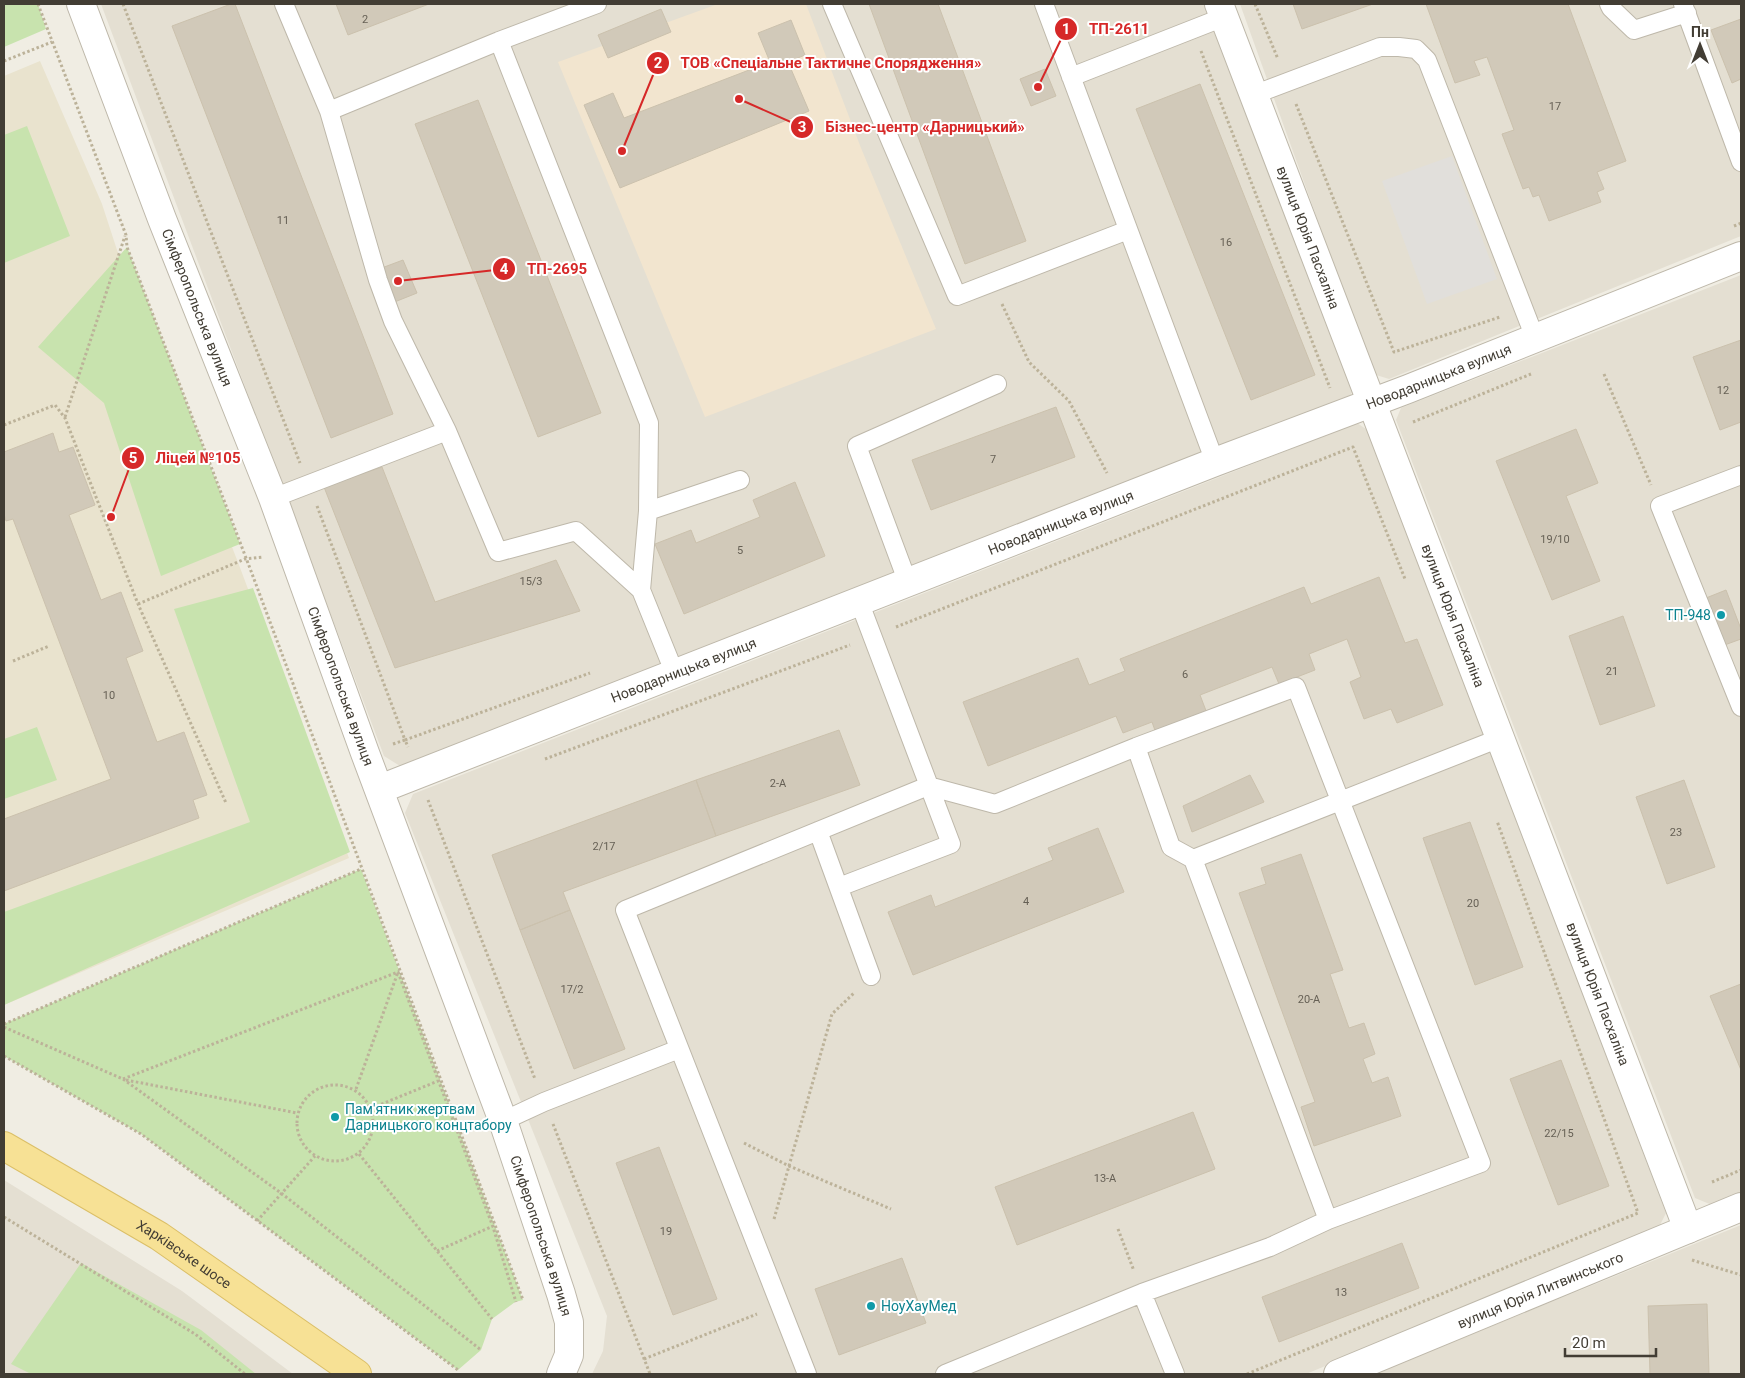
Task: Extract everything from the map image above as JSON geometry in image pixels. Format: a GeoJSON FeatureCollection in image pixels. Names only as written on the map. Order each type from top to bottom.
{"type":"FeatureCollection","features":[{"type":"Feature","properties":{"kind":"main road","name":"Харківське шосе"},"geometry":{"type":"LineString","coordinates":[[4,1146],[159,1236],[357,1374]]}},
{"type":"Feature","properties":{"kind":"street","name":"Сімферопольська вулиця"},"geometry":{"type":"LineString","coordinates":[[81,4],[162,219],[273,498],[365,753],[503,1121],[569,1322],[569,1354],[562,1374]]}},
{"type":"Feature","properties":{"kind":"street","name":"вулиця Юрія Пасхаліна"},"geometry":{"type":"LineString","coordinates":[[1221,10],[1688,1229]]}},
{"type":"Feature","properties":{"kind":"street","name":"Новодарницька вулиця"},"geometry":{"type":"LineString","coordinates":[[380,790],[1215,462],[1372,403],[1741,256]]}},
{"type":"Feature","properties":{"kind":"street","name":"вулиця Юрія Литвинського"},"geometry":{"type":"LineString","coordinates":[[1338,1374],[1741,1207]]}},
{"type":"Feature","properties":{"kind":"lane"},"geometry":{"type":"LineString","coordinates":[[284,4],[329,111],[378,280],[393,321],[447,431],[498,552],[576,531],[640,590],[675,674]]}},
{"type":"Feature","properties":{"kind":"lane"},"geometry":{"type":"LineString","coordinates":[[329,111],[499,41],[597,4]]}},
{"type":"Feature","properties":{"kind":"lane"},"geometry":{"type":"LineString","coordinates":[[832,4],[957,296],[1128,230]]}},
{"type":"Feature","properties":{"kind":"lane"},"geometry":{"type":"LineString","coordinates":[[1044,4],[1215,462]]}},
{"type":"Feature","properties":{"kind":"lane"},"geometry":{"type":"LineString","coordinates":[[1609,4],[1634,30],[1685,9],[1741,162]]}},
{"type":"Feature","properties":{"kind":"lane"},"geometry":{"type":"LineString","coordinates":[[1071,77],[1192,29],[1221,10]]}},
{"type":"Feature","properties":{"kind":"lane"},"geometry":{"type":"LineString","coordinates":[[499,41],[649,423],[648,511],[640,590]]}},
{"type":"Feature","properties":{"kind":"lane"},"geometry":{"type":"LineString","coordinates":[[1253,94],[1380,47],[1416,49],[1427,60],[1535,338]]}},
{"type":"Feature","properties":{"kind":"lane"},"geometry":{"type":"LineString","coordinates":[[908,583],[857,446],[997,384]]}},
{"type":"Feature","properties":{"kind":"lane"},"geometry":{"type":"LineString","coordinates":[[273,498],[447,431]]}},
{"type":"Feature","properties":{"kind":"lane"},"geometry":{"type":"LineString","coordinates":[[1741,475],[1660,506],[1741,707]]}},
{"type":"Feature","properties":{"kind":"lane"},"geometry":{"type":"LineString","coordinates":[[648,511],[740,480]]}},
{"type":"Feature","properties":{"kind":"lane"},"geometry":{"type":"LineString","coordinates":[[839,887],[951,844],[859,602]]}},
{"type":"Feature","properties":{"kind":"lane"},"geometry":{"type":"LineString","coordinates":[[807,1374],[625,910],[928,786],[995,804],[1136,747],[1296,687],[1481,1163],[1328,1220],[1270,1247],[1142,1293],[945,1374]]}},
{"type":"Feature","properties":{"kind":"lane"},"geometry":{"type":"LineString","coordinates":[[1193,859],[1500,738]]}},
{"type":"Feature","properties":{"kind":"lane"},"geometry":{"type":"LineString","coordinates":[[1136,747],[1171,847],[1193,859],[1328,1220]]}},
{"type":"Feature","properties":{"kind":"lane"},"geometry":{"type":"LineString","coordinates":[[818,831],[871,976]]}},
{"type":"Feature","properties":{"kind":"lane"},"geometry":{"type":"LineString","coordinates":[[503,1121],[544,1102],[679,1049]]}},
{"type":"Feature","properties":{"kind":"lane"},"geometry":{"type":"LineString","coordinates":[[1142,1293],[1175,1374]]}},
{"type":"Feature","properties":{"kind":"path"},"geometry":{"type":"LineString","coordinates":[[38,4],[126,235],[127,247],[523,1300]]}},
{"type":"Feature","properties":{"kind":"path"},"geometry":{"type":"LineString","coordinates":[[123,4],[650,1374]]}},
{"type":"Feature","properties":{"kind":"path"},"geometry":{"type":"LineString","coordinates":[[1255,4],[1394,352],[1523,309]]}},
{"type":"Feature","properties":{"kind":"path"},"geometry":{"type":"LineString","coordinates":[[1192,29],[1330,389]]}},
{"type":"Feature","properties":{"kind":"path"},"geometry":{"type":"LineString","coordinates":[[4,61],[52,42]]}},
{"type":"Feature","properties":{"kind":"path"},"geometry":{"type":"LineString","coordinates":[[1732,227],[1741,223]]}},
{"type":"Feature","properties":{"kind":"path"},"geometry":{"type":"LineString","coordinates":[[65,418],[126,235]]}},
{"type":"Feature","properties":{"kind":"path"},"geometry":{"type":"LineString","coordinates":[[994,281],[1028,362],[1069,401],[1107,474]]}},
{"type":"Feature","properties":{"kind":"path"},"geometry":{"type":"LineString","coordinates":[[1604,374],[1660,506]]}},
{"type":"Feature","properties":{"kind":"path"},"geometry":{"type":"LineString","coordinates":[[4,424],[55,405],[65,418],[138,604],[226,803]]}},
{"type":"Feature","properties":{"kind":"path"},"geometry":{"type":"LineString","coordinates":[[1353,447],[1407,584]]}},
{"type":"Feature","properties":{"kind":"path"},"geometry":{"type":"LineString","coordinates":[[138,604],[245,559]]}},
{"type":"Feature","properties":{"kind":"path"},"geometry":{"type":"LineString","coordinates":[[13,661],[49,646]]}},
{"type":"Feature","properties":{"kind":"path"},"geometry":{"type":"LineString","coordinates":[[365,753],[405,740]]}},
{"type":"Feature","properties":{"kind":"path"},"geometry":{"type":"LineString","coordinates":[[1247,1374],[1638,1213],[1495,814]]}},
{"type":"Feature","properties":{"kind":"path"},"geometry":{"type":"LineString","coordinates":[[4,1025],[361,869]]}},
{"type":"Feature","properties":{"kind":"path"},"geometry":{"type":"LineString","coordinates":[[384,930],[438,1082],[493,1227],[516,1302]]}},
{"type":"Feature","properties":{"kind":"path"},"geometry":{"type":"LineString","coordinates":[[123,1079],[398,972]]}},
{"type":"Feature","properties":{"kind":"path"},"geometry":{"type":"LineString","coordinates":[[356,1089],[398,972]]}},
{"type":"Feature","properties":{"kind":"path"},"geometry":{"type":"LineString","coordinates":[[762,1261],[832,1014],[871,976]]}},
{"type":"Feature","properties":{"kind":"path"},"geometry":{"type":"LineString","coordinates":[[4,1025],[123,1079],[281,1192],[481,1350]]}},
{"type":"Feature","properties":{"kind":"path"},"geometry":{"type":"LineString","coordinates":[[4,1056],[141,1134],[458,1370]]}},
{"type":"Feature","properties":{"kind":"path"},"geometry":{"type":"LineString","coordinates":[[438,1073],[438,1082]]}},
{"type":"Feature","properties":{"kind":"path"},"geometry":{"type":"LineString","coordinates":[[123,1079],[297,1113]]}},
{"type":"Feature","properties":{"kind":"path"},"geometry":{"type":"LineString","coordinates":[[372,1108],[438,1082]]}},
{"type":"Feature","properties":{"kind":"path"},"geometry":{"type":"LineString","coordinates":[[336,1084],[356,1089],[372,1108],[374,1130],[359,1154],[338,1162],[315,1156],[300,1140],[297,1113],[310,1093],[336,1084]]}},
{"type":"Feature","properties":{"kind":"path"},"geometry":{"type":"LineString","coordinates":[[710,1126],[789,1166],[892,1209]]}},
{"type":"Feature","properties":{"kind":"path"},"geometry":{"type":"LineString","coordinates":[[359,1154],[492,1319]]}},
{"type":"Feature","properties":{"kind":"path"},"geometry":{"type":"LineString","coordinates":[[257,1220],[315,1156]]}},
{"type":"Feature","properties":{"kind":"path"},"geometry":{"type":"LineString","coordinates":[[1712,1182],[1741,1170]]}},
{"type":"Feature","properties":{"kind":"path"},"geometry":{"type":"LineString","coordinates":[[492,1216],[493,1227]]}},
{"type":"Feature","properties":{"kind":"path"},"geometry":{"type":"LineString","coordinates":[[4,1217],[195,1334],[245,1374]]}},
{"type":"Feature","properties":{"kind":"path"},"geometry":{"type":"LineString","coordinates":[[437,1251],[493,1227]]}},
{"type":"Feature","properties":{"kind":"path"},"geometry":{"type":"LineString","coordinates":[[1118,1229],[1142,1293]]}},
{"type":"Feature","properties":{"kind":"path"},"geometry":{"type":"LineString","coordinates":[[1689,1259],[1741,1275]]}},
{"type":"Feature","properties":{"kind":"path"},"geometry":{"type":"LineString","coordinates":[[644,1359],[780,1305]]}},
{"type":"Feature","properties":{"kind":"shaded area"},"geometry":{"type":"Polygon","coordinates":[[[101,4],[1209,4],[1355,387],[1347,401],[400,766],[384,756],[101,4]]]}},
{"type":"Feature","properties":{"kind":"shaded area"},"geometry":{"type":"Polygon","coordinates":[[[718,4],[806,4],[861,148],[936,329],[705,417],[558,62],[718,4]]]}},
{"type":"Feature","properties":{"kind":"shaded area"},"geometry":{"type":"Polygon","coordinates":[[[1240,4],[1741,4],[1741,236],[1389,379],[1373,374],[1240,4]]]}},
{"type":"Feature","properties":{"kind":"shaded area"},"geometry":{"type":"Polygon","coordinates":[[[40,61],[102,204],[117,250],[239,565],[349,858],[4,1005],[4,76],[40,61]]]}},
{"type":"Feature","properties":{"kind":"shaded area"},"geometry":{"type":"Polygon","coordinates":[[[1452,156],[1497,279],[1427,304],[1382,181],[1452,156]]]}},
{"type":"Feature","properties":{"kind":"shaded area"},"geometry":{"type":"Polygon","coordinates":[[[1741,275],[1741,1193],[1712,1205],[1695,1198],[1396,420],[1401,408],[1741,275]]]}},
{"type":"Feature","properties":{"kind":"shaded area"},"geometry":{"type":"Polygon","coordinates":[[[1357,423],[1369,431],[1666,1213],[1659,1227],[1306,1374],[592,1374],[603,1351],[607,1316],[405,813],[413,794],[1357,423]]]}},
{"type":"Feature","properties":{"kind":"shaded area"},"geometry":{"type":"Polygon","coordinates":[[[4,1180],[182,1291],[293,1374],[4,1374],[4,1180]]]}},
{"type":"Feature","properties":{"kind":"shaded area"},"geometry":{"type":"Polygon","coordinates":[[[1741,1225],[1741,1374],[1374,1374],[1741,1225]]]}},
{"type":"Feature","properties":{"kind":"green space"},"geometry":{"type":"Polygon","coordinates":[[[4,4],[38,4],[46,29],[4,47],[4,4]]]}},
{"type":"Feature","properties":{"kind":"green space"},"geometry":{"type":"Polygon","coordinates":[[[27,126],[70,236],[4,263],[4,135],[27,126]]]}},
{"type":"Feature","properties":{"kind":"green space"},"geometry":{"type":"Polygon","coordinates":[[[127,247],[240,544],[161,576],[104,403],[38,347],[127,247]]]}},
{"type":"Feature","properties":{"kind":"green space"},"geometry":{"type":"Polygon","coordinates":[[[253,588],[350,852],[4,1005],[4,912],[250,822],[174,609],[253,588]]]}},
{"type":"Feature","properties":{"kind":"green space"},"geometry":{"type":"Polygon","coordinates":[[[37,727],[57,780],[4,799],[4,739],[37,727]]]}},
{"type":"Feature","properties":{"kind":"green space"},"geometry":{"type":"Polygon","coordinates":[[[361,869],[523,1300],[515,1302],[492,1319],[481,1350],[458,1370],[141,1134],[4,1056],[4,1024],[361,869]]]}},
{"type":"Feature","properties":{"kind":"green space"},"geometry":{"type":"Polygon","coordinates":[[[81,1263],[201,1330],[256,1374],[31,1374],[11,1364],[81,1263]]]}},
{"type":"Feature","properties":{"kind":"building"},"geometry":{"type":"Polygon","coordinates":[[[235,4],[393,414],[331,438],[172,26],[235,4]]]}},
{"type":"Feature","properties":{"kind":"building"},"geometry":{"type":"Polygon","coordinates":[[[336,4],[429,4],[348,35],[336,4]]]}},
{"type":"Feature","properties":{"kind":"building"},"geometry":{"type":"Polygon","coordinates":[[[869,4],[938,4],[1026,241],[965,264],[869,4]]]}},
{"type":"Feature","properties":{"kind":"building"},"geometry":{"type":"Polygon","coordinates":[[[1293,4],[1373,4],[1302,29],[1293,4]]]}},
{"type":"Feature","properties":{"kind":"building"},"geometry":{"type":"Polygon","coordinates":[[[1426,4],[1568,4],[1626,161],[1597,172],[1604,189],[1597,192],[1601,202],[1549,221],[1539,195],[1533,197],[1529,187],[1523,189],[1502,134],[1514,130],[1487,57],[1474,61],[1480,75],[1455,83],[1426,4]]]}},
{"type":"Feature","properties":{"kind":"building"},"geometry":{"type":"Polygon","coordinates":[[[661,9],[671,32],[608,58],[598,35],[661,9]]]}},
{"type":"Feature","properties":{"kind":"building"},"geometry":{"type":"Polygon","coordinates":[[[1741,19],[1741,79],[1732,83],[1711,30],[1741,19]]]}},
{"type":"Feature","properties":{"kind":"building"},"geometry":{"type":"Polygon","coordinates":[[[791,20],[805,55],[788,62],[809,111],[620,188],[584,105],[613,93],[624,118],[770,62],[758,33],[791,20]]]}},
{"type":"Feature","properties":{"kind":"building"},"geometry":{"type":"Polygon","coordinates":[[[1045,69],[1056,96],[1031,106],[1020,79],[1045,69]]]}},
{"type":"Feature","properties":{"kind":"building"},"geometry":{"type":"Polygon","coordinates":[[[1200,84],[1315,375],[1251,400],[1136,109],[1200,84]]]}},
{"type":"Feature","properties":{"kind":"building"},"geometry":{"type":"Polygon","coordinates":[[[478,100],[601,413],[538,437],[415,124],[478,100]]]}},
{"type":"Feature","properties":{"kind":"building"},"geometry":{"type":"Polygon","coordinates":[[[403,260],[417,293],[392,303],[379,269],[403,260]]]}},
{"type":"Feature","properties":{"kind":"building"},"geometry":{"type":"Polygon","coordinates":[[[1741,340],[1741,422],[1720,430],[1693,357],[1741,340]]]}},
{"type":"Feature","properties":{"kind":"building"},"geometry":{"type":"Polygon","coordinates":[[[1056,407],[1075,457],[931,510],[912,460],[1056,407]]]}},
{"type":"Feature","properties":{"kind":"building"},"geometry":{"type":"Polygon","coordinates":[[[1576,429],[1598,483],[1566,496],[1600,581],[1552,600],[1496,461],[1576,429]]]}},
{"type":"Feature","properties":{"kind":"building"},"geometry":{"type":"Polygon","coordinates":[[[53,433],[59,452],[73,447],[95,505],[69,515],[101,600],[121,592],[143,651],[126,658],[157,742],[184,732],[207,795],[193,800],[199,818],[4,891],[4,819],[111,779],[13,519],[6,521],[4,514],[4,452],[53,433]]]}},
{"type":"Feature","properties":{"kind":"building"},"geometry":{"type":"Polygon","coordinates":[[[382,467],[435,602],[556,560],[580,611],[395,668],[324,487],[382,467]]]}},
{"type":"Feature","properties":{"kind":"building"},"geometry":{"type":"Polygon","coordinates":[[[795,482],[825,556],[684,614],[655,544],[691,530],[696,543],[760,517],[753,500],[795,482]]]}},
{"type":"Feature","properties":{"kind":"building"},"geometry":{"type":"Polygon","coordinates":[[[1379,577],[1405,643],[1417,639],[1443,705],[1397,723],[1391,709],[1364,719],[1350,682],[1361,677],[1347,639],[1309,654],[1315,670],[1279,684],[1272,667],[1200,695],[1208,716],[1157,736],[1152,722],[1123,733],[1116,716],[988,766],[963,702],[1078,658],[1089,685],[1125,671],[1120,659],[1304,587],[1311,604],[1379,577]]]}},
{"type":"Feature","properties":{"kind":"building","name":"ТП-948"},"geometry":{"type":"Polygon","coordinates":[[[1726,590],[1741,629],[1741,639],[1719,647],[1701,600],[1726,590]]]}},
{"type":"Feature","properties":{"kind":"building"},"geometry":{"type":"Polygon","coordinates":[[[1623,616],[1655,706],[1600,725],[1569,636],[1623,616]]]}},
{"type":"Feature","properties":{"kind":"building"},"geometry":{"type":"Polygon","coordinates":[[[839,730],[860,785],[716,836],[696,780],[839,730]]]}},
{"type":"Feature","properties":{"kind":"building"},"geometry":{"type":"Polygon","coordinates":[[[1250,775],[1264,802],[1192,832],[1183,806],[1250,775]]]}},
{"type":"Feature","properties":{"kind":"building"},"geometry":{"type":"Polygon","coordinates":[[[696,780],[716,836],[563,892],[570,910],[520,930],[492,855],[696,780]]]}},
{"type":"Feature","properties":{"kind":"building"},"geometry":{"type":"Polygon","coordinates":[[[1684,780],[1715,867],[1667,884],[1636,797],[1684,780]]]}},
{"type":"Feature","properties":{"kind":"building"},"geometry":{"type":"Polygon","coordinates":[[[1470,822],[1523,967],[1475,985],[1423,838],[1470,822]]]}},
{"type":"Feature","properties":{"kind":"building"},"geometry":{"type":"Polygon","coordinates":[[[1098,828],[1124,892],[913,975],[888,912],[931,895],[935,907],[1053,860],[1048,848],[1098,828]]]}},
{"type":"Feature","properties":{"kind":"building"},"geometry":{"type":"Polygon","coordinates":[[[1301,854],[1343,970],[1330,974],[1349,1028],[1364,1023],[1375,1054],[1363,1059],[1372,1083],[1388,1077],[1401,1116],[1314,1146],[1301,1107],[1315,1102],[1239,893],[1266,884],[1261,868],[1301,854]]]}},
{"type":"Feature","properties":{"kind":"building"},"geometry":{"type":"Polygon","coordinates":[[[570,910],[625,1049],[574,1069],[520,930],[570,910]]]}},
{"type":"Feature","properties":{"kind":"building"},"geometry":{"type":"Polygon","coordinates":[[[1741,984],[1741,1070],[1710,996],[1741,984]]]}},
{"type":"Feature","properties":{"kind":"building"},"geometry":{"type":"Polygon","coordinates":[[[1561,1060],[1609,1186],[1558,1205],[1510,1079],[1561,1060]]]}},
{"type":"Feature","properties":{"kind":"building"},"geometry":{"type":"Polygon","coordinates":[[[1193,1112],[1215,1169],[1017,1245],[995,1187],[1193,1112]]]}},
{"type":"Feature","properties":{"kind":"building"},"geometry":{"type":"Polygon","coordinates":[[[659,1147],[717,1299],[673,1315],[616,1163],[659,1147]]]}},
{"type":"Feature","properties":{"kind":"building"},"geometry":{"type":"Polygon","coordinates":[[[1402,1243],[1419,1288],[1279,1342],[1262,1297],[1402,1243]]]}},
{"type":"Feature","properties":{"kind":"building","name":"НоуХауМед"},"geometry":{"type":"Polygon","coordinates":[[[902,1258],[926,1323],[839,1355],[815,1289],[902,1258]]]}},
{"type":"Feature","properties":{"kind":"building"},"geometry":{"type":"Polygon","coordinates":[[[1707,1304],[1709,1374],[1650,1374],[1648,1306],[1707,1304]]]}},
{"type":"Feature","properties":{"kind":"place","name":"ТП-2611"},"geometry":{"type":"Point","coordinates":[1038,87]}},
{"type":"Feature","properties":{"kind":"place","name":"Бізнес-центр «Дарницький»"},"geometry":{"type":"Point","coordinates":[739,99]}},
{"type":"Feature","properties":{"kind":"place","name":"ТОВ «Спеціальне Тактичне Спорядження»"},"geometry":{"type":"Point","coordinates":[622,151]}},
{"type":"Feature","properties":{"kind":"place","name":"ТП-2695"},"geometry":{"type":"Point","coordinates":[398,281]}},
{"type":"Feature","properties":{"kind":"place","name":"Ліцей №105"},"geometry":{"type":"Point","coordinates":[111,517]}},
{"type":"Feature","properties":{"kind":"place","name":"ТП-948"},"geometry":{"type":"Point","coordinates":[1721,615]}},
{"type":"Feature","properties":{"kind":"place","name":"Пам'ятник жертвам Дарницького концтабору"},"geometry":{"type":"Point","coordinates":[335,1117]}},
{"type":"Feature","properties":{"kind":"place","name":"НоуХауМед"},"geometry":{"type":"Point","coordinates":[871,1306]}}]}
